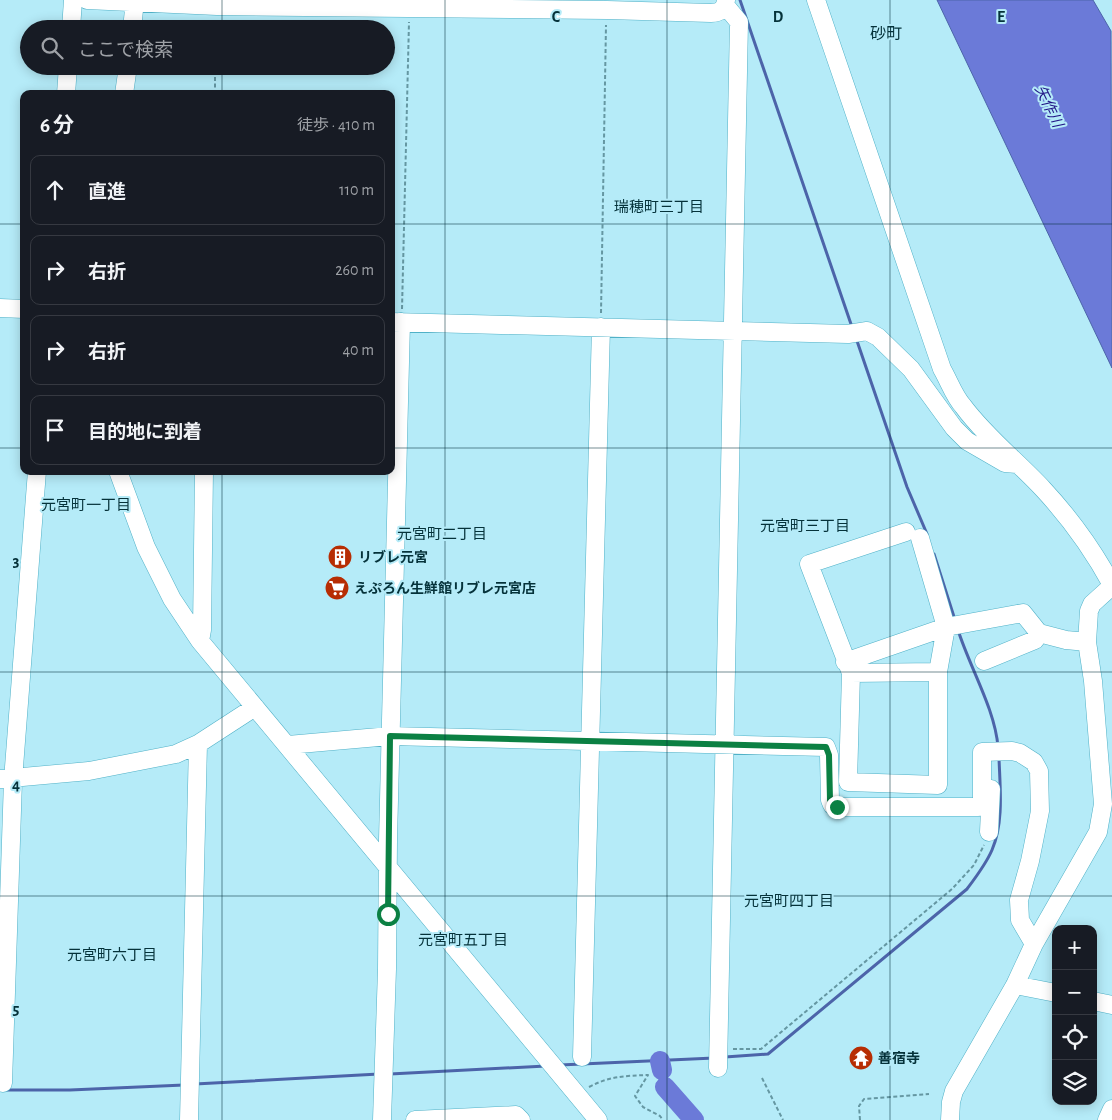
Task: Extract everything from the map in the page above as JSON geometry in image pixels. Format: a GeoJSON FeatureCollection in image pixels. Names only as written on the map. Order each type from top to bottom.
{"type":"FeatureCollection","features":[{"type":"Feature","properties":{"kind":"street"},"geometry":{"type":"LineString","coordinates":[[72,20],[73,0]]}},
{"type":"Feature","properties":{"kind":"street"},"geometry":{"type":"LineString","coordinates":[[87,0],[516,5],[711,13],[721,11],[725,2]]}},
{"type":"Feature","properties":{"kind":"street"},"geometry":{"type":"LineString","coordinates":[[816,0],[942,369],[961,405],[1017,464],[1042,487],[1062,510],[1095,554],[1112,585],[1092,604],[1089,612],[1088,642],[1103,804],[1098,832],[1034,944],[1015,985],[954,1091],[950,1120]]}},
{"type":"Feature","properties":{"kind":"street"},"geometry":{"type":"LineString","coordinates":[[133,20],[135,1]]}},
{"type":"Feature","properties":{"kind":"street"},"geometry":{"type":"LineString","coordinates":[[718,1068],[739,22],[725,2]]}},
{"type":"Feature","properties":{"kind":"street"},"geometry":{"type":"LineString","coordinates":[[66,90],[67,75]]}},
{"type":"Feature","properties":{"kind":"street"},"geometry":{"type":"LineString","coordinates":[[125,90],[127,75]]}},
{"type":"Feature","properties":{"kind":"street"},"geometry":{"type":"LineString","coordinates":[[0,308],[20,309]]}},
{"type":"Feature","properties":{"kind":"street"},"geometry":{"type":"LineString","coordinates":[[395,391],[396,322],[732,331],[855,333],[866,331],[878,337],[911,369],[954,428],[967,441],[1005,463],[1017,464]]}},
{"type":"Feature","properties":{"kind":"street"},"geometry":{"type":"LineString","coordinates":[[582,1056],[601,328]]}},
{"type":"Feature","properties":{"kind":"street"},"geometry":{"type":"LineString","coordinates":[[3,1083],[6,780],[37,475]]}},
{"type":"Feature","properties":{"kind":"street"},"geometry":{"type":"LineString","coordinates":[[119,475],[146,547],[172,599],[200,641],[598,1120]]}},
{"type":"Feature","properties":{"kind":"street"},"geometry":{"type":"LineString","coordinates":[[200,641],[202,630],[204,475]]}},
{"type":"Feature","properties":{"kind":"street"},"geometry":{"type":"LineString","coordinates":[[382,1120],[389,868],[394,475]]}},
{"type":"Feature","properties":{"kind":"street"},"geometry":{"type":"LineString","coordinates":[[913,535],[946,627],[938,672],[938,785],[848,782],[848,668],[809,564],[913,535]]}},
{"type":"Feature","properties":{"kind":"street"},"geometry":{"type":"LineString","coordinates":[[848,668],[946,627],[1023,613],[1039,633],[1066,640],[1088,642]]}},
{"type":"Feature","properties":{"kind":"street"},"geometry":{"type":"LineString","coordinates":[[984,661],[1036,640],[1039,633]]}},
{"type":"Feature","properties":{"kind":"street"},"geometry":{"type":"LineString","coordinates":[[848,668],[938,672]]}},
{"type":"Feature","properties":{"kind":"street"},"geometry":{"type":"LineString","coordinates":[[6,780],[89,771],[144,762],[176,754],[198,744],[255,707]]}},
{"type":"Feature","properties":{"kind":"street"},"geometry":{"type":"LineString","coordinates":[[288,745],[390,736],[826,747],[829,755],[830,800],[832,805],[837,807],[978,807],[982,801],[982,752],[1020,753],[1034,762],[1039,771],[1040,810],[1030,861],[1019,900],[1020,920],[1034,944]]}},
{"type":"Feature","properties":{"kind":"street"},"geometry":{"type":"LineString","coordinates":[[189,1120],[198,744]]}},
{"type":"Feature","properties":{"kind":"street"},"geometry":{"type":"LineString","coordinates":[[989,832],[996,751]]}},
{"type":"Feature","properties":{"kind":"street"},"geometry":{"type":"LineString","coordinates":[[1015,985],[1052,993]]}},
{"type":"Feature","properties":{"kind":"street"},"geometry":{"type":"LineString","coordinates":[[1097,1002],[1112,1005]]}},
{"type":"Feature","properties":{"kind":"street"},"geometry":{"type":"LineString","coordinates":[[1108,1120],[1112,1109]]}},
{"type":"Feature","properties":{"kind":"street"},"geometry":{"type":"LineString","coordinates":[[415,1120],[516,1115],[521,1120]]}},
{"type":"Feature","properties":{"kind":"path"},"geometry":{"type":"LineString","coordinates":[[396,322],[410,5]]}},
{"type":"Feature","properties":{"kind":"path"},"geometry":{"type":"LineString","coordinates":[[601,328],[607,10]]}},
{"type":"Feature","properties":{"kind":"path"},"geometry":{"type":"LineString","coordinates":[[215,75],[215,90]]}},
{"type":"Feature","properties":{"kind":"path"},"geometry":{"type":"LineString","coordinates":[[718,1049],[761,1049],[952,889],[974,865],[989,832]]}},
{"type":"Feature","properties":{"kind":"path"},"geometry":{"type":"LineString","coordinates":[[577,1094],[602,1080],[614,1076],[648,1075],[635,1096],[643,1107],[660,1116],[663,1120]]}},
{"type":"Feature","properties":{"kind":"path"},"geometry":{"type":"LineString","coordinates":[[762,1078],[783,1120]]}},
{"type":"Feature","properties":{"kind":"path"},"geometry":{"type":"LineString","coordinates":[[860,1120],[859,1106],[864,1099],[929,1094]]}},
{"type":"Feature","properties":{"kind":"water","name":"矢作川"},"geometry":{"type":"Polygon","coordinates":[[[937,0],[1093,0],[1111,31],[1112,368],[937,0]]]}},
{"type":"Feature","properties":{"kind":"waterway"},"geometry":{"type":"LineString","coordinates":[[740,0],[852,327]]}},
{"type":"Feature","properties":{"kind":"waterway"},"geometry":{"type":"LineString","coordinates":[[856,338],[907,487],[927,534]]}},
{"type":"Feature","properties":{"kind":"waterway"},"geometry":{"type":"LineString","coordinates":[[934,554],[955,620]]}},
{"type":"Feature","properties":{"kind":"waterway"},"geometry":{"type":"LineString","coordinates":[[958,630],[987,703],[998,747]]}},
{"type":"Feature","properties":{"kind":"waterway"},"geometry":{"type":"LineString","coordinates":[[725,1057],[768,1054],[967,889],[987,860],[996,839],[1000,816],[999,758]]}},
{"type":"Feature","properties":{"kind":"waterway"},"geometry":{"type":"LineString","coordinates":[[560,1065],[714,1058]]}},
{"type":"Feature","properties":{"kind":"waterway"},"geometry":{"type":"LineString","coordinates":[[660,1061],[662,1070]]}},
{"type":"Feature","properties":{"kind":"waterway"},"geometry":{"type":"LineString","coordinates":[[390,1074],[546,1066]]}},
{"type":"Feature","properties":{"kind":"waterway"},"geometry":{"type":"LineString","coordinates":[[195,1084],[379,1074]]}},
{"type":"Feature","properties":{"kind":"waterway"},"geometry":{"type":"LineString","coordinates":[[3,1090],[70,1090],[184,1085]]}},
{"type":"Feature","properties":{"kind":"waterway"},"geometry":{"type":"LineString","coordinates":[[665,1087],[694,1120]]}},
{"type":"Feature","properties":{"kind":"place","name":"リブレ元宮"},"geometry":{"type":"Point","coordinates":[340,557]}},
{"type":"Feature","properties":{"kind":"place","name":"えぷろん生鮮館リブレ元宮店"},"geometry":{"type":"Point","coordinates":[337,588]}},
{"type":"Feature","properties":{"kind":"place","name":"善宿寺"},"geometry":{"type":"Point","coordinates":[861,1058]}},
{"type":"Feature","properties":{"kind":"district","name":"砂町"},"geometry":{"type":"Point","coordinates":[886,33]}},
{"type":"Feature","properties":{"kind":"district","name":"瑞穂町三丁目"},"geometry":{"type":"Point","coordinates":[659,207]}},
{"type":"Feature","properties":{"kind":"district","name":"元宮町一丁目"},"geometry":{"type":"Point","coordinates":[86,505]}},
{"type":"Feature","properties":{"kind":"district","name":"元宮町三丁目"},"geometry":{"type":"Point","coordinates":[805,526]}},
{"type":"Feature","properties":{"kind":"district","name":"元宮町二丁目"},"geometry":{"type":"Point","coordinates":[442,534]}},
{"type":"Feature","properties":{"kind":"district","name":"元宮町四丁目"},"geometry":{"type":"Point","coordinates":[789,901]}},
{"type":"Feature","properties":{"kind":"district","name":"元宮町五丁目"},"geometry":{"type":"Point","coordinates":[463,940]}},
{"type":"Feature","properties":{"kind":"district","name":"元宮町六丁目"},"geometry":{"type":"Point","coordinates":[112,955]}},
{"type":"Feature","properties":{"kind":"route"},"geometry":{"type":"LineString","coordinates":[[388,914],[390,736],[826,747],[829,752],[830,800],[832,805],[837,807]]}}]}
